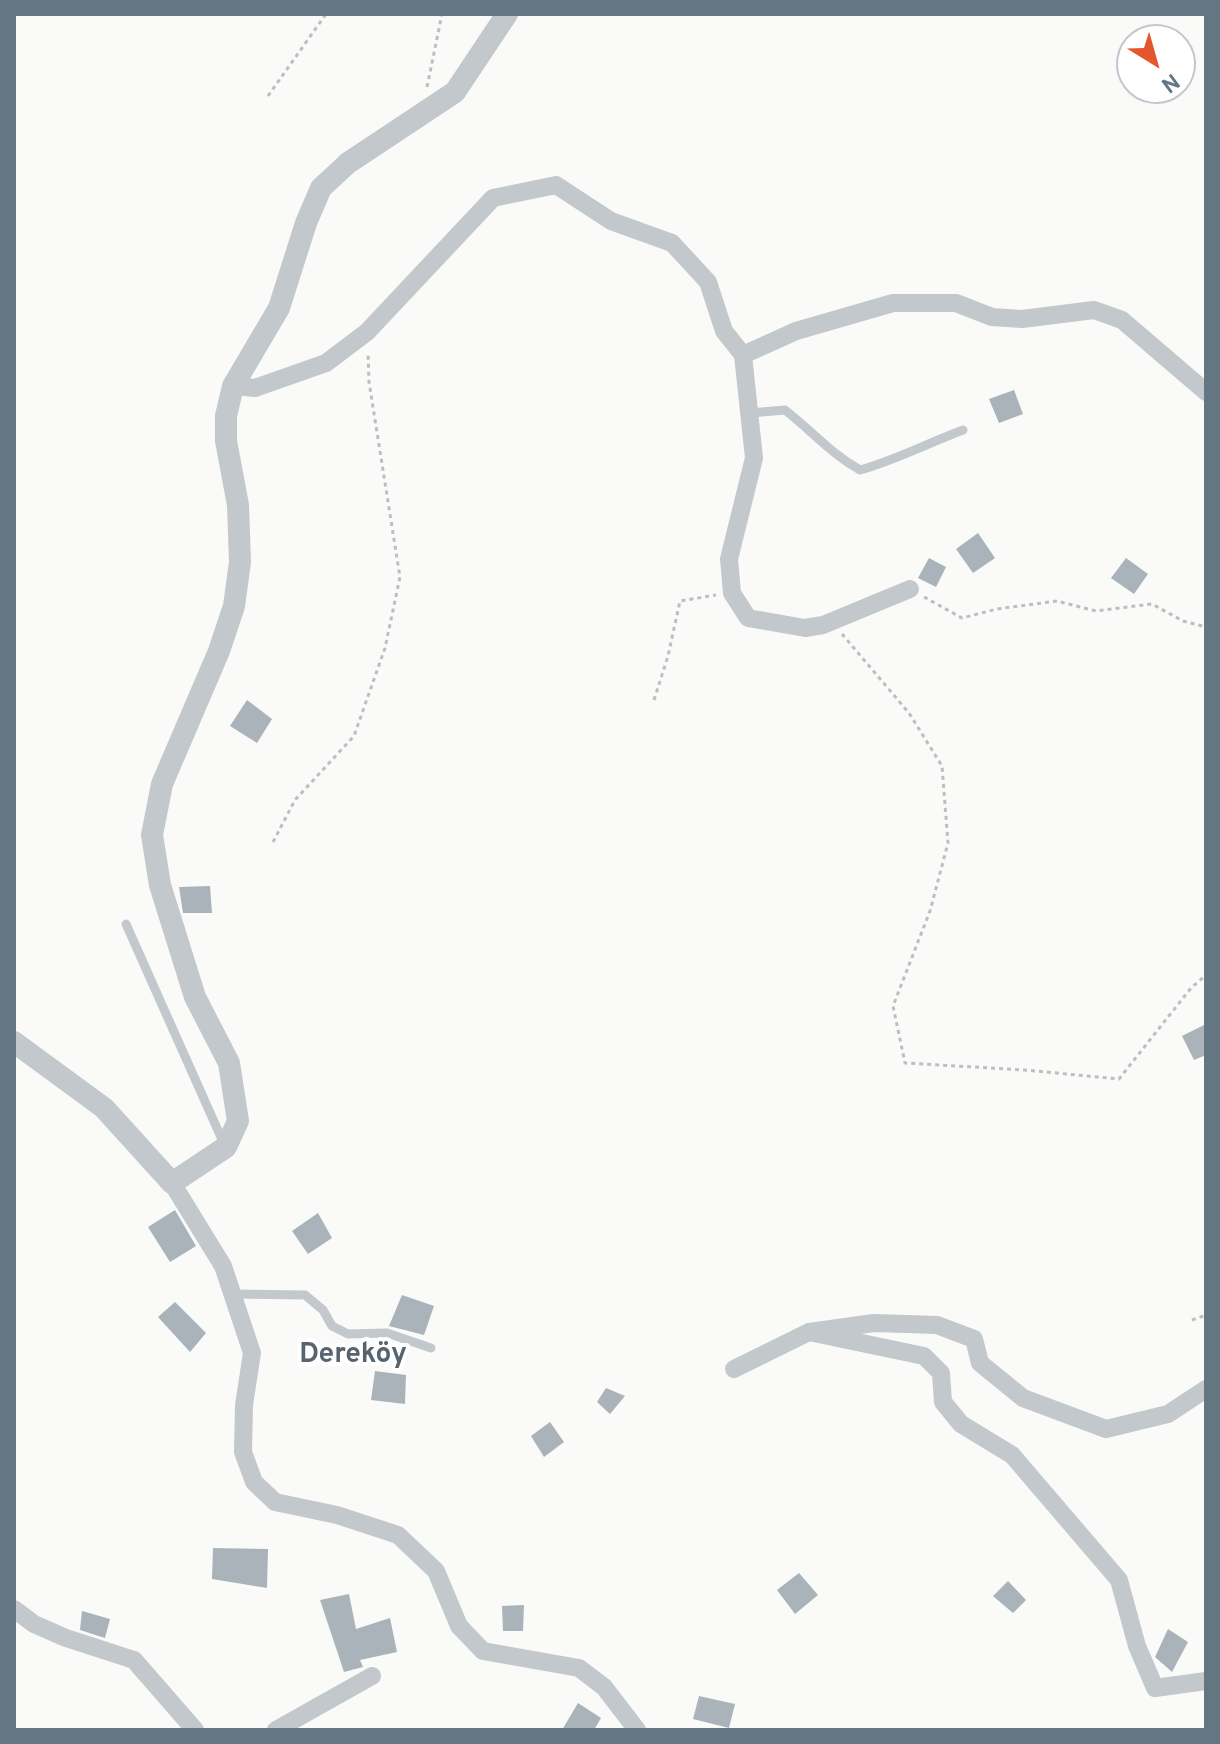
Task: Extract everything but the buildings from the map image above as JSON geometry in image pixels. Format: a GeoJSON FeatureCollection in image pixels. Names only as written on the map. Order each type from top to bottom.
{"type":"FeatureCollection","features":[{"type":"Feature","properties":{"kind":"street"},"geometry":{"type":"LineString","coordinates":[[172,1183],[226,1147],[238,1121],[229,1063],[195,997],[160,885],[152,835],[162,784],[219,651],[234,606],[240,562],[238,505],[226,441],[226,416],[233,386],[279,308],[306,223],[321,188],[348,163],[455,92],[507,14]]}},
{"type":"Feature","properties":{"kind":"street"},"geometry":{"type":"LineString","coordinates":[[233,386],[255,388],[326,363],[367,332],[493,198],[556,185],[611,221],[672,243],[708,282],[724,331],[743,355],[754,458],[729,559],[732,593],[748,618],[805,628],[831,621],[910,589]]}},
{"type":"Feature","properties":{"kind":"street"},"geometry":{"type":"LineString","coordinates":[[743,355],[796,331],[893,303],[956,303],[992,317],[1022,319],[1094,310],[1122,320],[1206,392]]}},
{"type":"Feature","properties":{"kind":"street"},"geometry":{"type":"LineString","coordinates":[[14,1042],[104,1108],[172,1183],[223,1266],[252,1353],[244,1405],[243,1452],[254,1482],[275,1502],[337,1515],[398,1535],[436,1571],[459,1626],[483,1651],[579,1668],[604,1687],[637,1730]]}},
{"type":"Feature","properties":{"kind":"street"},"geometry":{"type":"LineString","coordinates":[[734,1369],[809,1332],[874,1323],[937,1325],[974,1339],[980,1363],[1023,1398],[1106,1429],[1168,1414],[1206,1389]]}},
{"type":"Feature","properties":{"kind":"street"},"geometry":{"type":"LineString","coordinates":[[809,1332],[924,1356],[941,1373],[943,1402],[961,1424],[1012,1455],[1119,1580],[1137,1646],[1155,1688],[1206,1681]]}},
{"type":"Feature","properties":{"kind":"street"},"geometry":{"type":"LineString","coordinates":[[14,1609],[34,1624],[66,1638],[134,1660],[195,1730]]}},
{"type":"Feature","properties":{"kind":"street"},"geometry":{"type":"LineString","coordinates":[[276,1730],[372,1676]]}},
{"type":"Feature","properties":{"kind":"lane"},"geometry":{"type":"LineString","coordinates":[[750,413],[785,410],[812,431],[835,456],[860,470],[893,461],[963,430]]}},
{"type":"Feature","properties":{"kind":"lane"},"geometry":{"type":"LineString","coordinates":[[126,924],[226,1147]]}},
{"type":"Feature","properties":{"kind":"lane"},"geometry":{"type":"LineString","coordinates":[[232,1294],[305,1295],[323,1310],[332,1326],[348,1334],[387,1333],[431,1348]]}},
{"type":"Feature","properties":{"kind":"path"},"geometry":{"type":"LineString","coordinates":[[268,96],[326,14]]}},
{"type":"Feature","properties":{"kind":"path"},"geometry":{"type":"LineString","coordinates":[[422,114],[442,14]]}},
{"type":"Feature","properties":{"kind":"path"},"geometry":{"type":"LineString","coordinates":[[273,842],[295,800],[354,736],[385,648],[400,577],[369,382],[367,332]]}},
{"type":"Feature","properties":{"kind":"path"},"geometry":{"type":"LineString","coordinates":[[910,589],[962,618],[997,609],[1057,601],[1096,611],[1152,604],[1183,621],[1206,627]]}},
{"type":"Feature","properties":{"kind":"path"},"geometry":{"type":"LineString","coordinates":[[654,700],[680,601],[732,593]]}},
{"type":"Feature","properties":{"kind":"path"},"geometry":{"type":"LineString","coordinates":[[831,621],[909,713],[942,766],[948,843],[930,911],[893,1006],[905,1063],[1119,1079],[1191,988],[1206,975]]}},
{"type":"Feature","properties":{"kind":"path"},"geometry":{"type":"LineString","coordinates":[[1192,1320],[1206,1315]]}},
{"type":"Feature","properties":{"kind":"district","name":"Dereköy"},"geometry":{"type":"Point","coordinates":[353,1356]}}]}
